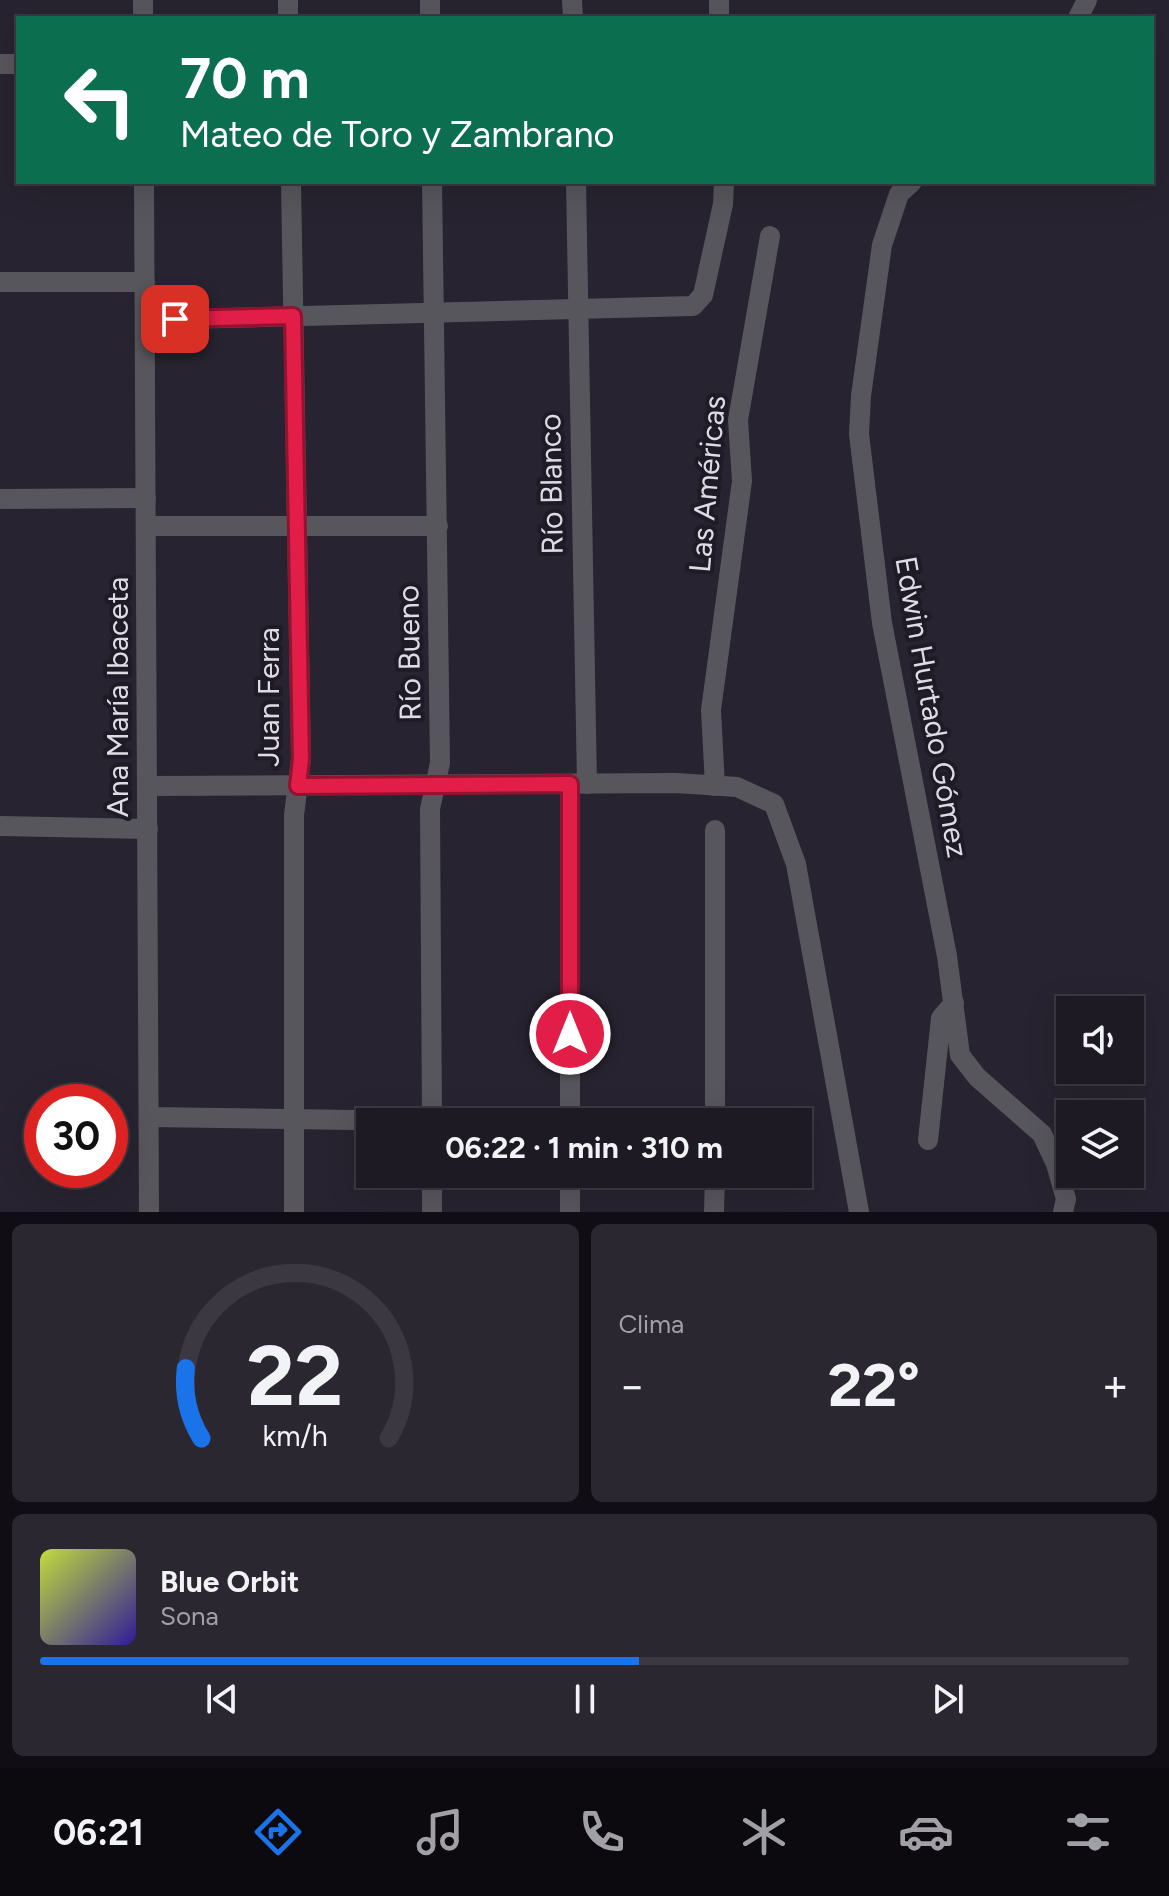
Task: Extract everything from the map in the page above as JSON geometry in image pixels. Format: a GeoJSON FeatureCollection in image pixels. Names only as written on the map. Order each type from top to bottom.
{"type":"FeatureCollection","features":[{"type":"Feature","properties":{"kind":"street","name":"Ana María Ibaceta"},"geometry":{"type":"LineString","coordinates":[[144,184],[149,1212]]}},
{"type":"Feature","properties":{"kind":"street","name":"Juan Ferra"},"geometry":{"type":"LineString","coordinates":[[291,184],[301,759],[294,815],[294,1212]]}},
{"type":"Feature","properties":{"kind":"street","name":"Río Bueno"},"geometry":{"type":"LineString","coordinates":[[432,184],[440,763],[430,809],[432,1108]]}},
{"type":"Feature","properties":{"kind":"street","name":"Río Blanco"},"geometry":{"type":"LineString","coordinates":[[570,1108],[579,784],[576,184]]}},
{"type":"Feature","properties":{"kind":"street"},"geometry":{"type":"LineString","coordinates":[[145,320],[693,306],[703,295],[723,204],[724,184]]}},
{"type":"Feature","properties":{"kind":"street","name":"Edwin Hurtado Gómez"},"geometry":{"type":"LineString","coordinates":[[910,184],[899,194],[882,245],[861,396],[859,434],[882,623],[922,819],[960,1055],[977,1077],[1042,1134],[1056,1164],[1066,1199],[1063,1212]]}},
{"type":"Feature","properties":{"kind":"street","name":"Las Américas"},"geometry":{"type":"LineString","coordinates":[[715,786],[711,710],[742,481],[738,420],[770,236]]}},
{"type":"Feature","properties":{"kind":"street"},"geometry":{"type":"LineString","coordinates":[[0,282],[145,282]]}},
{"type":"Feature","properties":{"kind":"street"},"geometry":{"type":"LineString","coordinates":[[0,499],[146,498]]}},
{"type":"Feature","properties":{"kind":"street"},"geometry":{"type":"LineString","coordinates":[[146,526],[438,526]]}},
{"type":"Feature","properties":{"kind":"street"},"geometry":{"type":"LineString","coordinates":[[148,786],[676,783],[737,787],[774,804],[796,864],[859,1212]]}},
{"type":"Feature","properties":{"kind":"street"},"geometry":{"type":"LineString","coordinates":[[0,826],[148,829]]}},
{"type":"Feature","properties":{"kind":"street"},"geometry":{"type":"LineString","coordinates":[[715,830],[715,1108]]}},
{"type":"Feature","properties":{"kind":"street"},"geometry":{"type":"LineString","coordinates":[[928,1140],[941,1018],[954,1003]]}},
{"type":"Feature","properties":{"kind":"street"},"geometry":{"type":"LineString","coordinates":[[149,1117],[356,1120]]}},
{"type":"Feature","properties":{"kind":"street"},"geometry":{"type":"LineString","coordinates":[[432,1188],[432,1212]]}},
{"type":"Feature","properties":{"kind":"street"},"geometry":{"type":"LineString","coordinates":[[570,1188],[570,1212]]}},
{"type":"Feature","properties":{"kind":"street"},"geometry":{"type":"LineString","coordinates":[[714,1212],[715,1188]]}},
{"type":"Feature","properties":{"kind":"route"},"geometry":{"type":"LineString","coordinates":[[175,319],[293,316],[301,759],[298,786],[570,784],[570,1034]]}}]}
